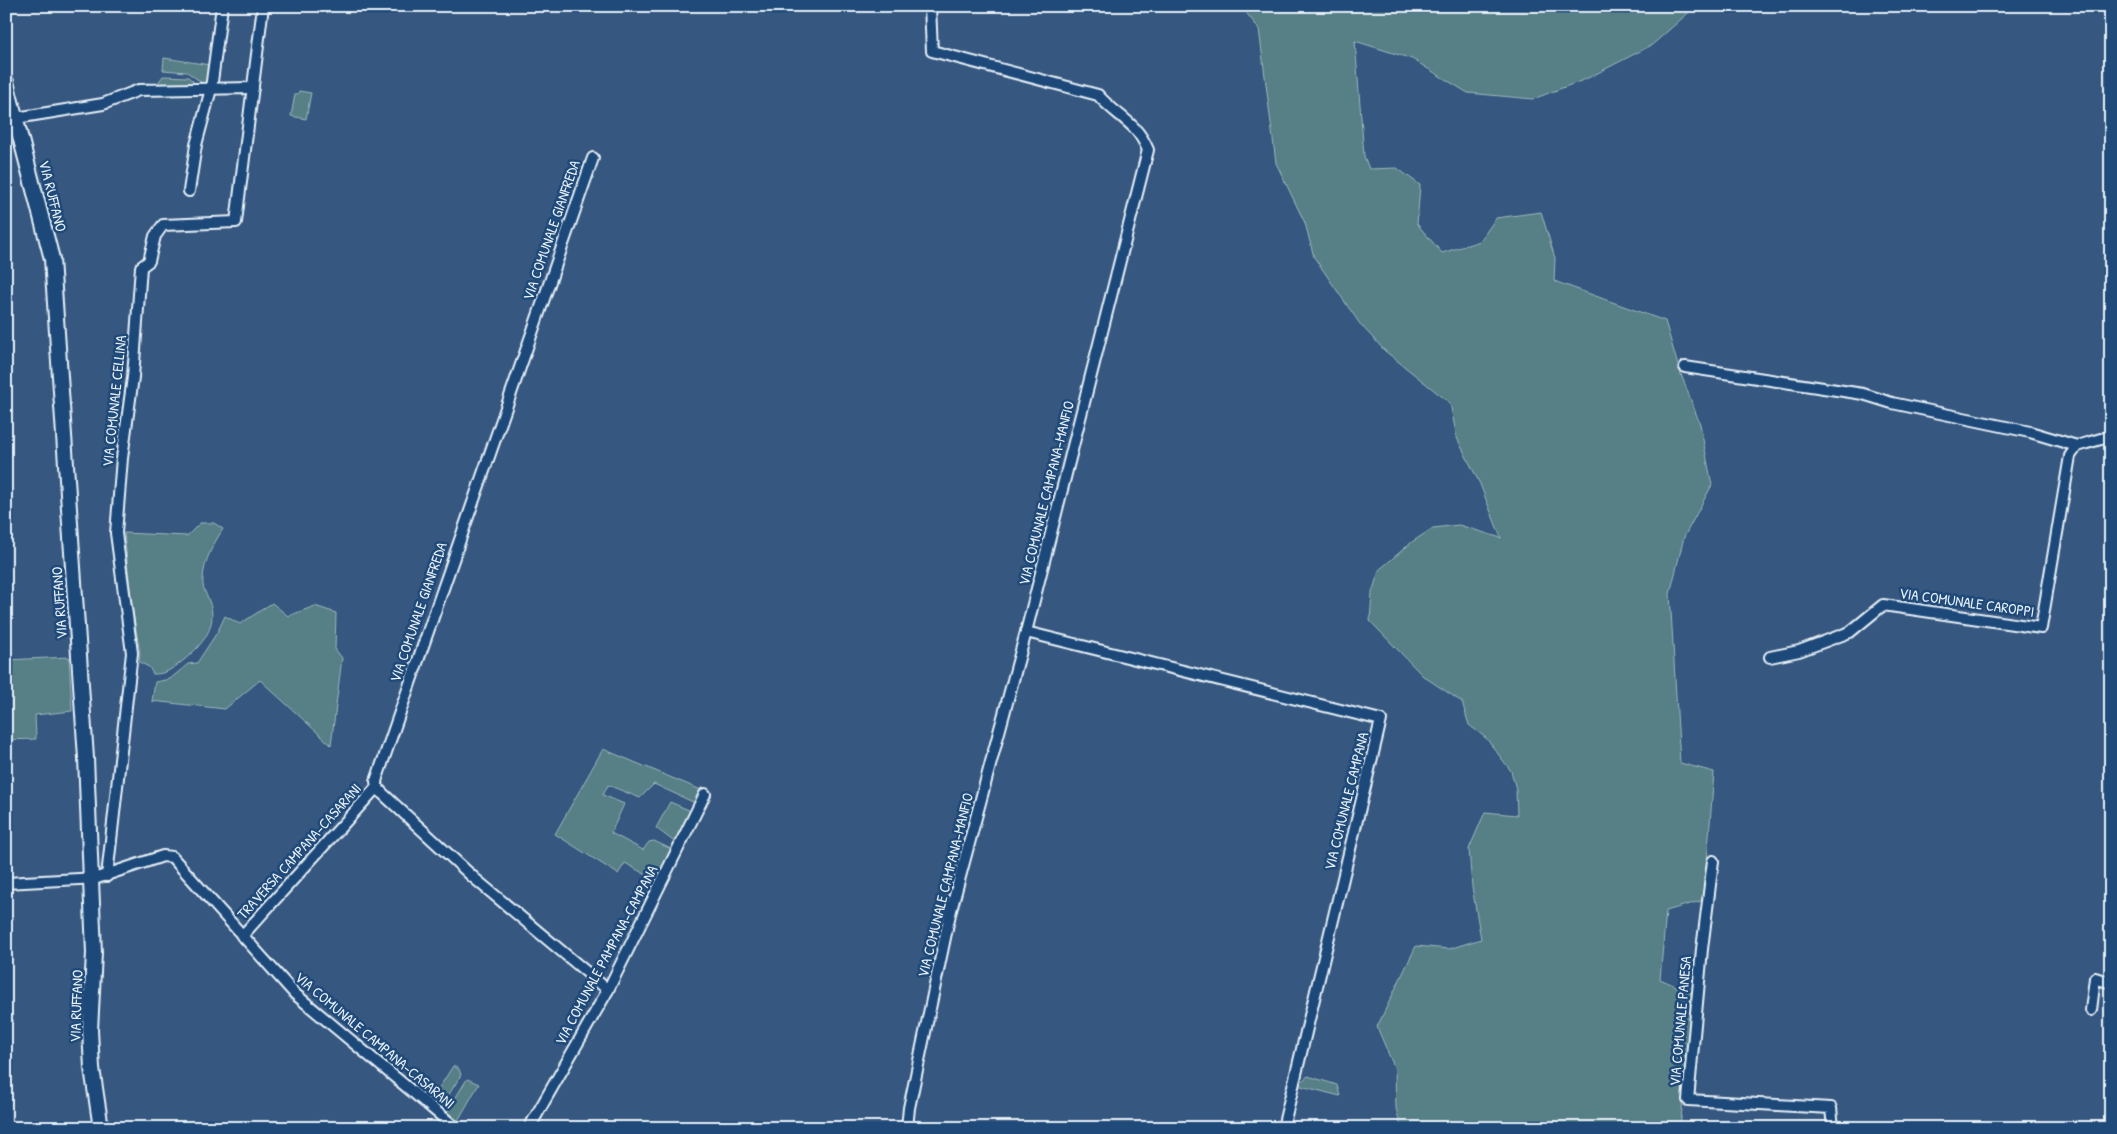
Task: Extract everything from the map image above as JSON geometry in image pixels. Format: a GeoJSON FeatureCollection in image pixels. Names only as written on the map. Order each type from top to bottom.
{"type":"FeatureCollection","features":[{"type":"Feature","properties":{"kind":"street"},"geometry":{"type":"LineString","coordinates":[[189,191],[196,145],[211,90],[222,6]]}},
{"type":"Feature","properties":{"kind":"street","name":"VIA COMUNALE CELLINA"},"geometry":{"type":"LineString","coordinates":[[107,876],[132,654],[116,533],[122,458],[133,378],[141,267],[149,261],[155,236],[163,225],[236,222],[263,6]]}},
{"type":"Feature","properties":{"kind":"street","name":"VIA COMUNALE CAMPANA-MANFIO"},"geometry":{"type":"LineString","coordinates":[[908,1128],[909,1108],[950,914],[1026,632],[1148,150],[1141,133],[1111,110],[1098,95],[932,51],[930,6]]}},
{"type":"Feature","properties":{"kind":"street","name":"VIA RUFFANO"},"geometry":{"type":"LineString","coordinates":[[6,82],[52,259],[86,748],[94,953],[90,1030],[92,1068],[101,1128]]}},
{"type":"Feature","properties":{"kind":"street"},"geometry":{"type":"LineString","coordinates":[[16,118],[103,104],[139,90],[253,88]]}},
{"type":"Feature","properties":{"kind":"street","name":"VIA COMUNALE GIANFREDA"},"geometry":{"type":"LineString","coordinates":[[377,787],[376,781],[435,608],[593,158]]}},
{"type":"Feature","properties":{"kind":"street"},"geometry":{"type":"LineString","coordinates":[[1685,367],[1863,394],[1892,403],[2030,432],[2076,446],[2111,436]]}},
{"type":"Feature","properties":{"kind":"street","name":"VIA COMUNALE CAROPPI"},"geometry":{"type":"LineString","coordinates":[[1770,657],[1800,651],[1850,632],[1883,605],[2041,628],[2070,456],[2076,446]]}},
{"type":"Feature","properties":{"kind":"street","name":"VIA COMUNALE CAMPANA"},"geometry":{"type":"LineString","coordinates":[[1026,632],[1381,720],[1283,1128]]}},
{"type":"Feature","properties":{"kind":"street"},"geometry":{"type":"LineString","coordinates":[[377,787],[474,878],[608,990]]}},
{"type":"Feature","properties":{"kind":"street","name":"TRAVERSA CAMPANA-CASARANI"},"geometry":{"type":"LineString","coordinates":[[242,936],[377,787]]}},
{"type":"Feature","properties":{"kind":"street","name":"VIA COMUNALE PAMPANA-CAMPANA"},"geometry":{"type":"LineString","coordinates":[[529,1128],[608,990],[705,794]]}},
{"type":"Feature","properties":{"kind":"street","name":"VIA COMUNALE CAMPANA-CASARANI"},"geometry":{"type":"LineString","coordinates":[[6,883],[107,876],[163,856],[172,856],[294,994],[456,1128]]}},
{"type":"Feature","properties":{"kind":"street","name":"VIA COMUNALE PANESA"},"geometry":{"type":"LineString","coordinates":[[1713,861],[1702,949],[1688,1100],[1831,1108],[1833,1128]]}},
{"type":"Feature","properties":{"kind":"street"},"geometry":{"type":"LineString","coordinates":[[2091,1010],[2095,978],[2111,983]]}},
{"type":"Feature","properties":{"kind":"green space"},"geometry":{"type":"Polygon","coordinates":[[[1241,6],[1696,6],[1652,45],[1586,79],[1533,99],[1468,93],[1412,59],[1355,41],[1364,156],[1369,169],[1397,168],[1420,185],[1417,224],[1442,253],[1480,241],[1496,218],[1541,212],[1555,258],[1554,281],[1665,321],[1679,369],[1700,424],[1712,485],[1684,537],[1670,594],[1680,763],[1714,772],[1704,900],[1666,911],[1660,979],[1694,994],[1680,1128],[1401,1128],[1396,1108],[1395,1069],[1377,1027],[1416,946],[1449,949],[1481,939],[1472,887],[1469,849],[1485,812],[1517,815],[1516,789],[1511,771],[1486,738],[1469,725],[1462,702],[1423,676],[1370,621],[1372,593],[1379,570],[1412,542],[1433,528],[1459,525],[1501,538],[1480,484],[1457,438],[1450,403],[1385,351],[1360,324],[1314,257],[1305,223],[1276,163],[1259,29],[1241,6]]]}},
{"type":"Feature","properties":{"kind":"green space"},"geometry":{"type":"Polygon","coordinates":[[[164,58],[210,65],[207,83],[204,84],[187,72],[163,70],[164,58]]]}},
{"type":"Feature","properties":{"kind":"green space"},"geometry":{"type":"Polygon","coordinates":[[[163,76],[188,77],[193,81],[194,88],[147,87],[146,83],[157,84],[163,76]]]}},
{"type":"Feature","properties":{"kind":"green space"},"geometry":{"type":"Polygon","coordinates":[[[299,91],[311,93],[306,119],[291,116],[295,94],[298,94],[299,91]]]}},
{"type":"Feature","properties":{"kind":"green space"},"geometry":{"type":"Polygon","coordinates":[[[200,523],[214,523],[223,529],[205,565],[203,579],[204,590],[212,610],[210,627],[197,648],[184,660],[166,672],[153,674],[149,667],[139,662],[140,653],[132,606],[124,533],[187,536],[200,523]]]}},
{"type":"Feature","properties":{"kind":"green space"},"geometry":{"type":"Polygon","coordinates":[[[272,603],[288,616],[315,606],[336,613],[335,649],[342,658],[331,745],[260,680],[225,709],[152,701],[155,682],[170,679],[188,664],[197,663],[218,631],[225,616],[240,624],[272,603]]]}},
{"type":"Feature","properties":{"kind":"green space"},"geometry":{"type":"Polygon","coordinates":[[[69,657],[72,711],[35,715],[36,739],[6,740],[6,660],[69,657]]]}},
{"type":"Feature","properties":{"kind":"green space"},"geometry":{"type":"Polygon","coordinates":[[[603,749],[701,790],[695,803],[654,784],[640,798],[608,785],[603,795],[624,804],[611,833],[643,850],[649,842],[654,841],[673,850],[657,881],[625,863],[618,874],[555,834],[603,749]]]}},
{"type":"Feature","properties":{"kind":"green space"},"geometry":{"type":"Polygon","coordinates":[[[670,802],[691,811],[677,841],[673,841],[656,828],[670,802]]]}},
{"type":"Feature","properties":{"kind":"green space"},"geometry":{"type":"Polygon","coordinates":[[[453,1066],[459,1069],[461,1075],[438,1109],[430,1102],[453,1066]]]}},
{"type":"Feature","properties":{"kind":"green space"},"geometry":{"type":"Polygon","coordinates":[[[1308,1076],[1337,1085],[1340,1096],[1297,1085],[1308,1076]]]}},
{"type":"Feature","properties":{"kind":"green space"},"geometry":{"type":"Polygon","coordinates":[[[467,1079],[479,1084],[456,1124],[447,1115],[447,1112],[467,1079]]]}}]}
